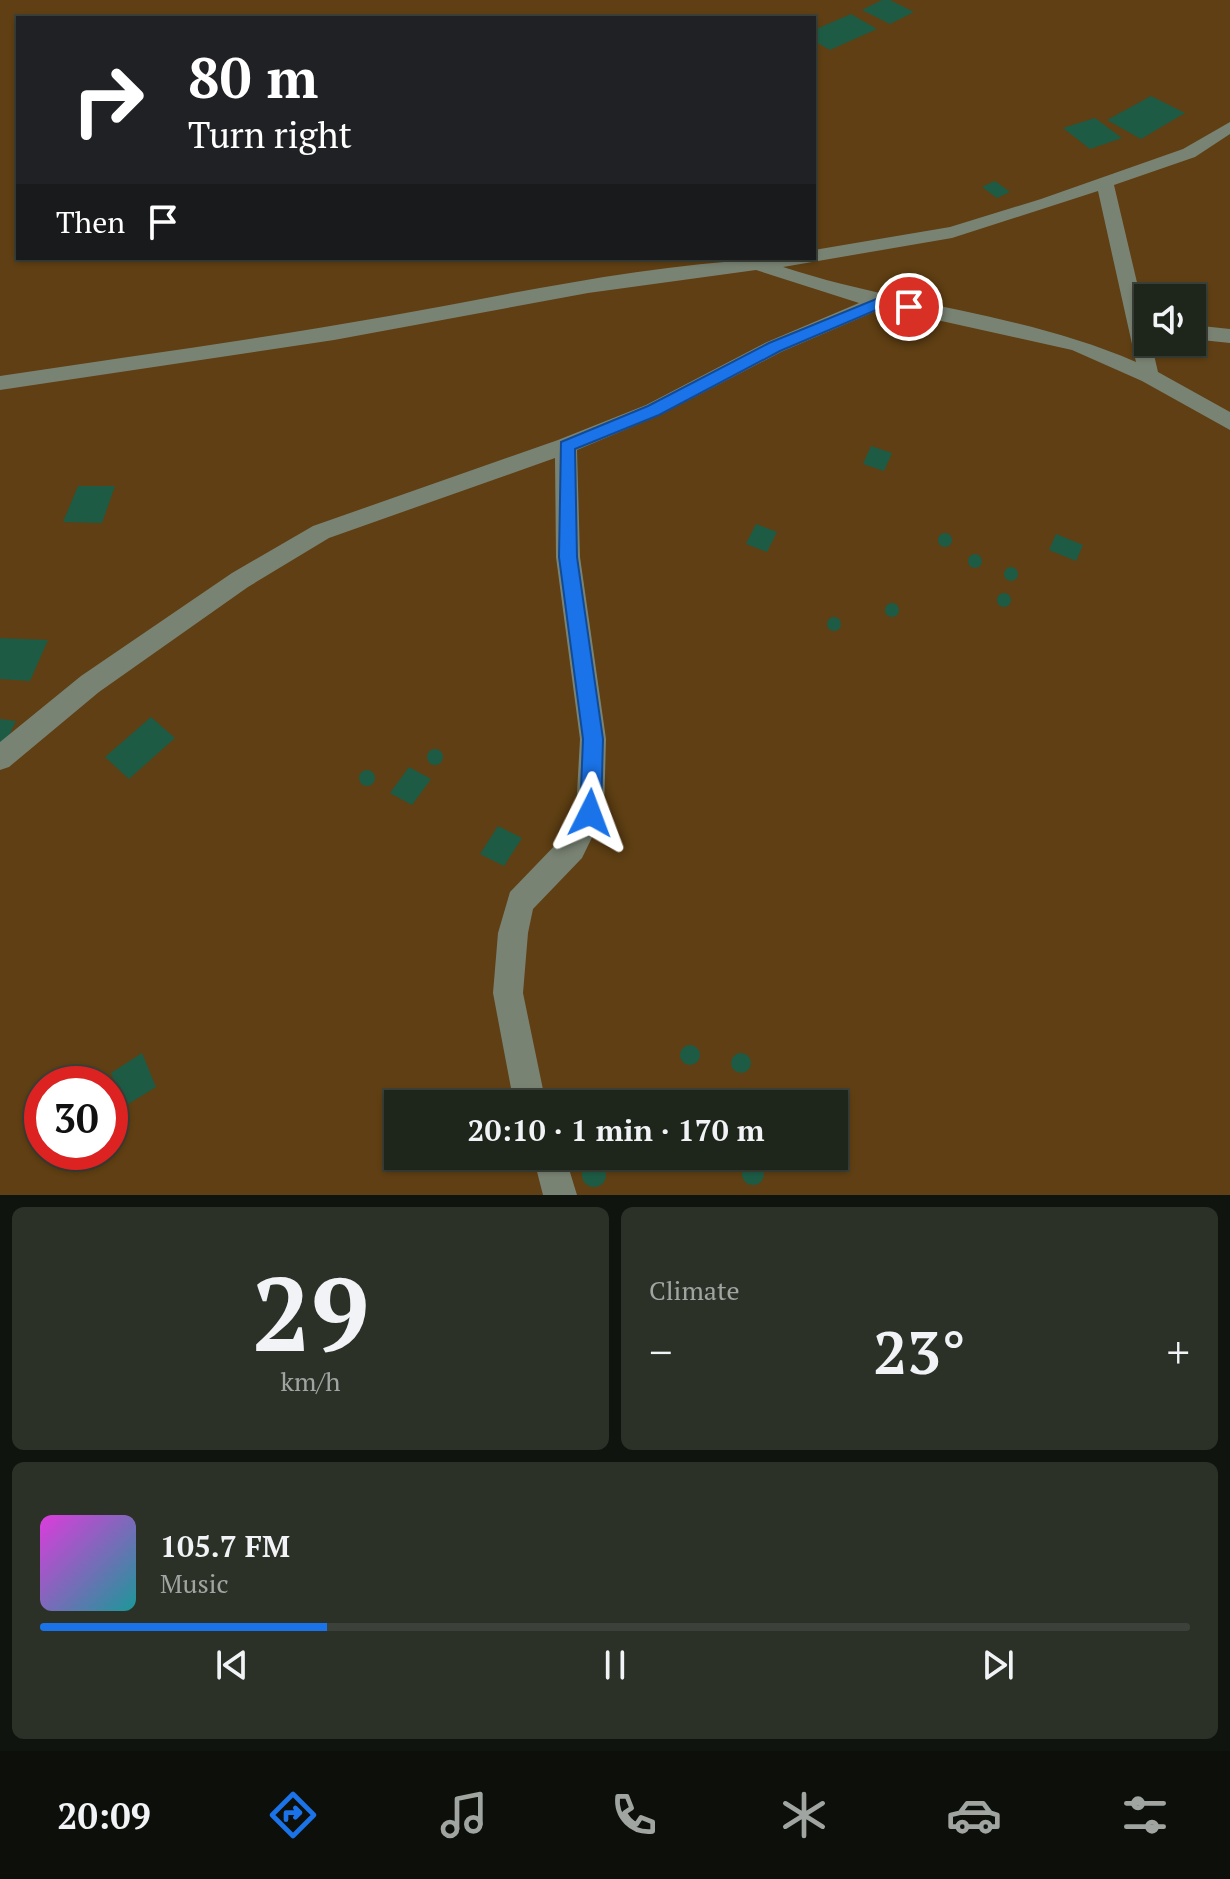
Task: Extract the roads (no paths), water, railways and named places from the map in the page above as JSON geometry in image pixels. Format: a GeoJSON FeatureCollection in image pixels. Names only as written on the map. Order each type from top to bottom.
{"type":"FeatureCollection","features":[{"type":"Feature","properties":{"kind":"street"},"geometry":{"type":"LineString","coordinates":[[816,256],[952,232],[1105,185],[1189,153],[1230,127]]}},
{"type":"Feature","properties":{"kind":"street"},"geometry":{"type":"LineString","coordinates":[[1105,185],[1134,293]]}},
{"type":"Feature","properties":{"kind":"street"},"geometry":{"type":"LineString","coordinates":[[0,383],[363,329],[588,287],[790,260]]}},
{"type":"Feature","properties":{"kind":"street"},"geometry":{"type":"LineString","coordinates":[[760,265],[846,294],[1006,326],[1078,345],[1149,376],[1230,422]]}},
{"type":"Feature","properties":{"kind":"street"},"geometry":{"type":"LineString","coordinates":[[0,758],[90,684],[240,580],[321,532],[566,446],[653,410],[774,347],[881,301]]}},
{"type":"Feature","properties":{"kind":"street"},"geometry":{"type":"LineString","coordinates":[[1206,333],[1230,336]]}},
{"type":"Feature","properties":{"kind":"street"},"geometry":{"type":"LineString","coordinates":[[1147,356],[1149,376]]}},
{"type":"Feature","properties":{"kind":"street"},"geometry":{"type":"LineString","coordinates":[[527,1090],[508,993],[513,933],[520,902],[572,848],[590,813],[593,739],[568,557],[566,446]]}},
{"type":"Feature","properties":{"kind":"street"},"geometry":{"type":"LineString","coordinates":[[553,1170],[560,1195]]}}]}
